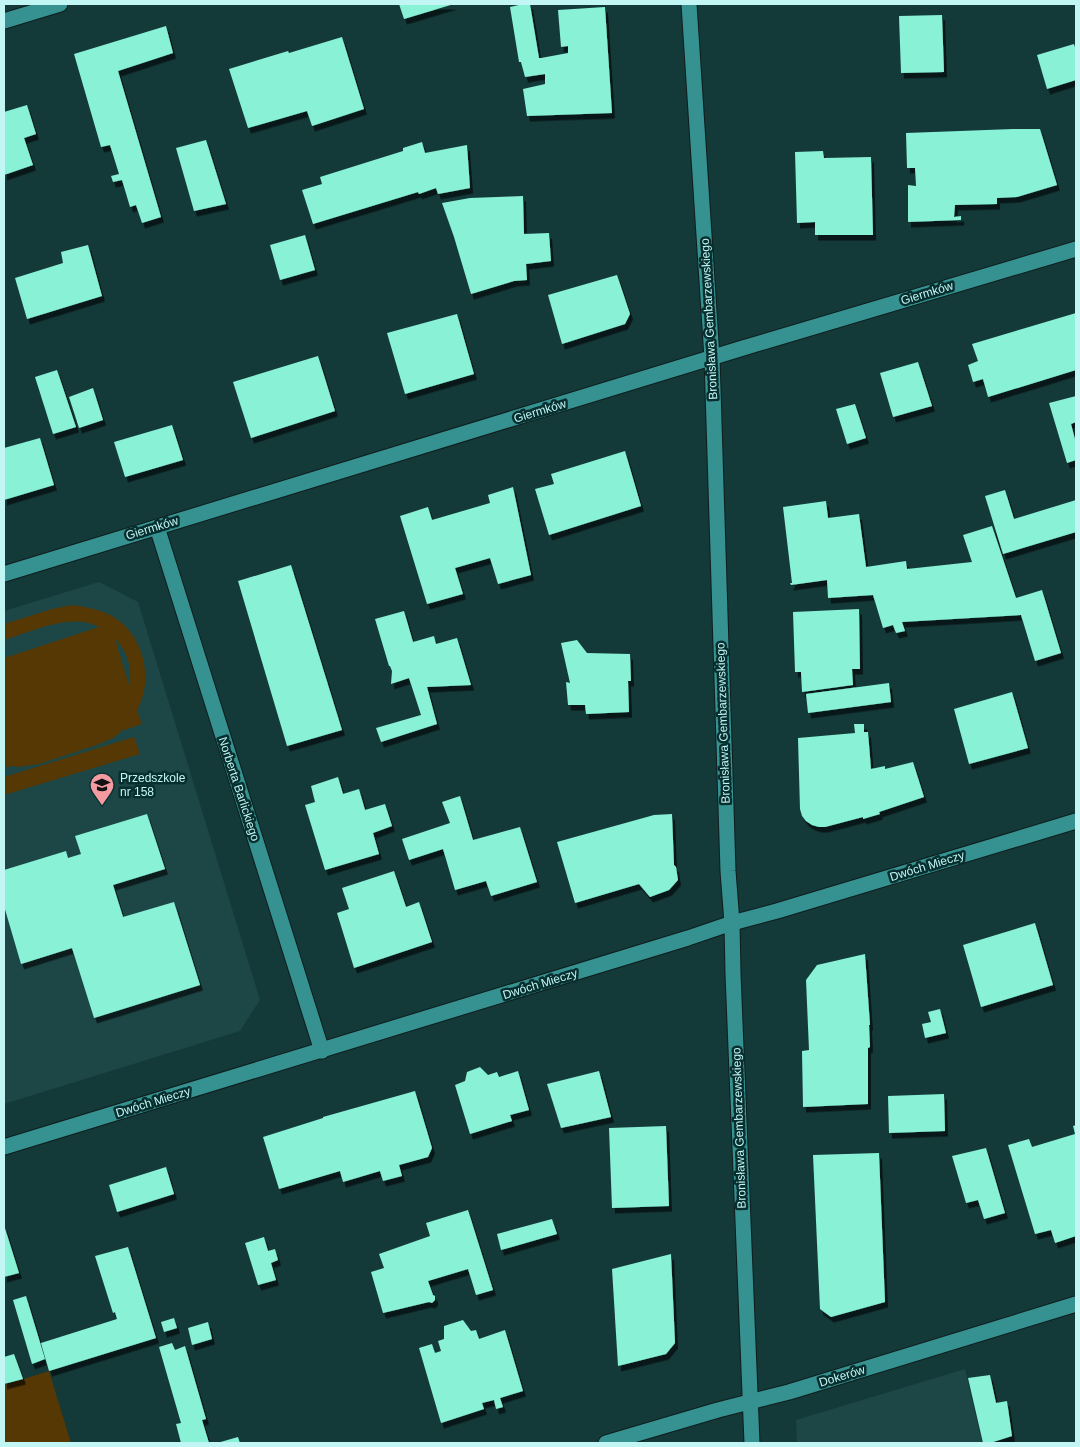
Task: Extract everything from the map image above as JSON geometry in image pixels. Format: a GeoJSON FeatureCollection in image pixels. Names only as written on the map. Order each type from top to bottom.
{"type":"FeatureCollection","features":[{"type":"Feature","properties":{"kind":"street"},"geometry":{"type":"LineString","coordinates":[[4,21],[60,4]]}},
{"type":"Feature","properties":{"kind":"street","name":"Bronisława Gembarzewskiego"},"geometry":{"type":"LineString","coordinates":[[689,4],[712,358],[727,861],[732,923],[752,1443]]}},
{"type":"Feature","properties":{"kind":"street","name":"Giermków"},"geometry":{"type":"LineString","coordinates":[[4,574],[1076,249]]}},
{"type":"Feature","properties":{"kind":"street","name":"Norberta Barlickiego"},"geometry":{"type":"LineString","coordinates":[[157,527],[322,1051]]}},
{"type":"Feature","properties":{"kind":"street","name":"Dwóch Mieczy"},"geometry":{"type":"LineString","coordinates":[[4,1147],[322,1051],[732,923],[786,909],[1076,821]]}},
{"type":"Feature","properties":{"kind":"street","name":"Dokerów"},"geometry":{"type":"LineString","coordinates":[[606,1443],[718,1410],[790,1392],[1076,1304]]}},
{"type":"Feature","properties":{"kind":"shaded area","name":"Przedszkole nr 158"},"geometry":{"type":"Polygon","coordinates":[[[99,582],[138,602],[260,1000],[240,1031],[4,1104],[4,611],[99,582]]]}},
{"type":"Feature","properties":{"kind":"shaded area"},"geometry":{"type":"Polygon","coordinates":[[[72,605],[87,607],[110,615],[131,633],[143,657],[145,670],[145,684],[137,710],[142,724],[121,731],[115,737],[97,745],[39,764],[4,768],[4,658],[99,627],[88,623],[64,622],[4,640],[4,624],[52,609],[72,605]],[[115,639],[129,685],[128,660],[115,639]]]}},
{"type":"Feature","properties":{"kind":"shaded area"},"geometry":{"type":"Polygon","coordinates":[[[134,737],[140,754],[4,795],[4,777],[134,737]]]}},
{"type":"Feature","properties":{"kind":"shaded area"},"geometry":{"type":"Polygon","coordinates":[[[965,1369],[982,1443],[797,1443],[796,1420],[965,1369]]]}},
{"type":"Feature","properties":{"kind":"shaded area"},"geometry":{"type":"Polygon","coordinates":[[[49,1371],[71,1443],[4,1443],[4,1385],[49,1371]]]}},
{"type":"Feature","properties":{"kind":"building"},"geometry":{"type":"Polygon","coordinates":[[[399,4],[454,4],[404,19],[399,4]]]}},
{"type":"Feature","properties":{"kind":"building"},"geometry":{"type":"Polygon","coordinates":[[[530,4],[539,58],[568,53],[568,46],[561,47],[558,10],[605,7],[612,113],[527,116],[523,89],[545,84],[545,74],[525,77],[521,62],[519,62],[510,7],[530,4]]]}},
{"type":"Feature","properties":{"kind":"building"},"geometry":{"type":"Polygon","coordinates":[[[942,15],[944,72],[901,73],[899,16],[942,15]]]}},
{"type":"Feature","properties":{"kind":"building"},"geometry":{"type":"Polygon","coordinates":[[[166,26],[173,53],[118,71],[161,217],[142,223],[136,205],[130,207],[122,180],[113,182],[111,176],[119,174],[110,145],[101,147],[74,54],[166,26]]]}},
{"type":"Feature","properties":{"kind":"building"},"geometry":{"type":"Polygon","coordinates":[[[342,37],[364,109],[312,126],[307,111],[248,128],[229,69],[342,37]]]}},
{"type":"Feature","properties":{"kind":"building"},"geometry":{"type":"Polygon","coordinates":[[[1074,44],[1076,51],[1076,80],[1047,89],[1037,55],[1074,44]]]}},
{"type":"Feature","properties":{"kind":"building"},"geometry":{"type":"Polygon","coordinates":[[[27,105],[36,134],[24,138],[33,165],[4,175],[4,112],[27,105]]]}},
{"type":"Feature","properties":{"kind":"building"},"geometry":{"type":"Polygon","coordinates":[[[1040,129],[1057,185],[1017,197],[997,198],[997,204],[955,205],[954,217],[961,216],[961,220],[908,222],[908,185],[916,186],[915,168],[907,168],[906,133],[1040,129]]]}},
{"type":"Feature","properties":{"kind":"building"},"geometry":{"type":"Polygon","coordinates":[[[206,140],[226,204],[194,211],[176,148],[206,140]]]}},
{"type":"Feature","properties":{"kind":"building"},"geometry":{"type":"Polygon","coordinates":[[[422,142],[425,153],[467,145],[470,188],[438,194],[436,188],[419,194],[418,192],[313,224],[302,190],[322,184],[320,177],[403,151],[403,148],[422,142]]]}},
{"type":"Feature","properties":{"kind":"building"},"geometry":{"type":"Polygon","coordinates":[[[823,151],[824,158],[871,157],[873,235],[815,235],[815,222],[797,223],[795,152],[823,151]]]}},
{"type":"Feature","properties":{"kind":"building"},"geometry":{"type":"Polygon","coordinates":[[[523,196],[524,234],[549,233],[551,261],[526,264],[527,280],[514,281],[471,294],[442,203],[470,198],[523,196]]]}},
{"type":"Feature","properties":{"kind":"building"},"geometry":{"type":"Polygon","coordinates":[[[305,235],[315,270],[280,280],[270,245],[305,235]]]}},
{"type":"Feature","properties":{"kind":"building"},"geometry":{"type":"Polygon","coordinates":[[[88,245],[102,296],[27,319],[15,278],[63,263],[61,252],[88,245]]]}},
{"type":"Feature","properties":{"kind":"building"},"geometry":{"type":"Polygon","coordinates":[[[617,275],[630,314],[625,324],[562,344],[548,295],[617,275]]]}},
{"type":"Feature","properties":{"kind":"building"},"geometry":{"type":"Polygon","coordinates":[[[1076,313],[1076,370],[988,397],[983,379],[973,382],[968,365],[978,361],[972,344],[1076,313]]]}},
{"type":"Feature","properties":{"kind":"building"},"geometry":{"type":"Polygon","coordinates":[[[457,314],[474,374],[405,394],[387,333],[457,314]]]}},
{"type":"Feature","properties":{"kind":"building"},"geometry":{"type":"Polygon","coordinates":[[[318,356],[335,411],[251,438],[233,382],[318,356]]]}},
{"type":"Feature","properties":{"kind":"building"},"geometry":{"type":"Polygon","coordinates":[[[918,362],[932,406],[893,417],[880,373],[918,362]]]}},
{"type":"Feature","properties":{"kind":"building"},"geometry":{"type":"Polygon","coordinates":[[[57,370],[76,427],[53,434],[35,377],[57,370]]]}},
{"type":"Feature","properties":{"kind":"building"},"geometry":{"type":"Polygon","coordinates":[[[93,388],[103,420],[79,428],[69,397],[93,388]]]}},
{"type":"Feature","properties":{"kind":"building"},"geometry":{"type":"Polygon","coordinates":[[[1076,396],[1076,422],[1071,424],[1076,443],[1076,460],[1067,463],[1049,403],[1076,396]]]}},
{"type":"Feature","properties":{"kind":"building"},"geometry":{"type":"Polygon","coordinates":[[[855,404],[866,438],[847,444],[836,409],[855,404]]]}},
{"type":"Feature","properties":{"kind":"building"},"geometry":{"type":"Polygon","coordinates":[[[172,425],[183,460],[125,477],[114,442],[172,425]]]}},
{"type":"Feature","properties":{"kind":"building"},"geometry":{"type":"Polygon","coordinates":[[[40,438],[54,485],[4,500],[4,448],[40,438]]]}},
{"type":"Feature","properties":{"kind":"building"},"geometry":{"type":"Polygon","coordinates":[[[625,451],[641,506],[549,535],[535,489],[554,484],[551,474],[625,451]]]}},
{"type":"Feature","properties":{"kind":"building"},"geometry":{"type":"Polygon","coordinates":[[[513,487],[531,575],[498,584],[490,558],[455,568],[463,594],[427,604],[400,516],[428,507],[432,520],[490,503],[488,495],[513,487]]]}},
{"type":"Feature","properties":{"kind":"building"},"geometry":{"type":"Polygon","coordinates":[[[1005,490],[1014,519],[1076,500],[1076,532],[1003,554],[985,496],[1005,490]]]}},
{"type":"Feature","properties":{"kind":"building"},"geometry":{"type":"Polygon","coordinates":[[[826,501],[828,518],[859,514],[866,567],[906,561],[907,569],[972,562],[963,535],[992,526],[1016,598],[1042,590],[1061,653],[1035,661],[1021,615],[902,622],[905,631],[896,633],[893,625],[883,628],[873,595],[828,598],[827,580],[791,585],[783,507],[826,501]]]}},
{"type":"Feature","properties":{"kind":"building"},"geometry":{"type":"Polygon","coordinates":[[[291,565],[342,730],[287,746],[238,581],[291,565]]]}},
{"type":"Feature","properties":{"kind":"building"},"geometry":{"type":"Polygon","coordinates":[[[859,609],[860,669],[852,669],[853,685],[802,692],[801,672],[795,672],[793,612],[859,609]]]}},
{"type":"Feature","properties":{"kind":"building"},"geometry":{"type":"Polygon","coordinates":[[[404,611],[413,642],[434,636],[436,644],[457,638],[471,685],[427,687],[437,724],[381,742],[376,728],[421,715],[409,678],[391,684],[392,671],[375,619],[404,611]]]}},
{"type":"Feature","properties":{"kind":"building"},"geometry":{"type":"Polygon","coordinates":[[[577,640],[587,653],[630,654],[631,681],[628,681],[629,712],[586,714],[585,705],[568,705],[566,682],[570,683],[561,643],[577,640]]]}},
{"type":"Feature","properties":{"kind":"building"},"geometry":{"type":"Polygon","coordinates":[[[889,683],[891,702],[808,713],[806,694],[889,683]]]}},
{"type":"Feature","properties":{"kind":"building"},"geometry":{"type":"Polygon","coordinates":[[[1012,692],[1028,748],[969,764],[954,709],[1012,692]]]}},
{"type":"Feature","properties":{"kind":"building"},"geometry":{"type":"Polygon","coordinates":[[[854,724],[864,724],[864,732],[868,732],[871,769],[885,766],[885,769],[913,762],[924,797],[863,819],[863,817],[825,827],[812,825],[802,816],[800,809],[798,738],[855,733],[854,724]]]}},
{"type":"Feature","properties":{"kind":"building"},"geometry":{"type":"Polygon","coordinates":[[[338,777],[343,794],[359,789],[365,810],[385,804],[392,826],[373,833],[379,854],[325,870],[305,805],[315,802],[311,786],[338,777]]]}},
{"type":"Feature","properties":{"kind":"building"},"geometry":{"type":"Polygon","coordinates":[[[460,796],[473,840],[520,827],[537,882],[491,896],[486,881],[455,890],[443,849],[409,860],[402,839],[450,823],[442,802],[460,796]]]}},
{"type":"Feature","properties":{"kind":"building"},"geometry":{"type":"Polygon","coordinates":[[[147,814],[165,869],[113,885],[123,917],[174,902],[200,985],[94,1018],[72,948],[21,964],[4,906],[4,870],[66,851],[68,858],[81,854],[75,836],[147,814]]]}},
{"type":"Feature","properties":{"kind":"building"},"geometry":{"type":"Polygon","coordinates":[[[672,814],[674,865],[678,880],[669,890],[650,897],[639,884],[575,903],[557,842],[654,815],[672,814]]]}},
{"type":"Feature","properties":{"kind":"building"},"geometry":{"type":"Polygon","coordinates":[[[394,871],[406,907],[419,902],[432,942],[354,968],[337,913],[349,909],[342,888],[394,871]]]}},
{"type":"Feature","properties":{"kind":"building"},"geometry":{"type":"Polygon","coordinates":[[[1035,923],[1053,985],[981,1007],[963,945],[1035,923]]]}},
{"type":"Feature","properties":{"kind":"building"},"geometry":{"type":"Polygon","coordinates":[[[865,954],[870,1025],[868,1104],[803,1107],[802,1051],[809,1050],[806,980],[817,965],[865,954]]]}},
{"type":"Feature","properties":{"kind":"building"},"geometry":{"type":"Polygon","coordinates":[[[940,1009],[946,1033],[925,1038],[922,1024],[931,1022],[928,1012],[940,1009]]]}},
{"type":"Feature","properties":{"kind":"building"},"geometry":{"type":"Polygon","coordinates":[[[480,1067],[488,1075],[497,1072],[499,1077],[518,1071],[529,1110],[510,1115],[512,1121],[470,1134],[455,1085],[465,1081],[467,1072],[480,1067]]]}},
{"type":"Feature","properties":{"kind":"building"},"geometry":{"type":"Polygon","coordinates":[[[599,1071],[611,1117],[561,1128],[547,1084],[599,1071]]]}},
{"type":"Feature","properties":{"kind":"building"},"geometry":{"type":"Polygon","coordinates":[[[415,1091],[432,1148],[428,1157],[399,1165],[402,1176],[383,1181],[380,1171],[343,1182],[340,1171],[279,1189],[263,1137],[323,1117],[415,1091]]]}},
{"type":"Feature","properties":{"kind":"building"},"geometry":{"type":"Polygon","coordinates":[[[944,1094],[945,1131],[889,1133],[888,1096],[944,1094]]]}},
{"type":"Feature","properties":{"kind":"building"},"geometry":{"type":"Polygon","coordinates":[[[1076,1125],[1076,1236],[1055,1243],[1051,1230],[1035,1234],[1008,1145],[1029,1139],[1032,1147],[1075,1134],[1073,1126],[1076,1125]]]}},
{"type":"Feature","properties":{"kind":"building"},"geometry":{"type":"Polygon","coordinates":[[[666,1126],[669,1206],[612,1208],[609,1128],[666,1126]]]}},
{"type":"Feature","properties":{"kind":"building"},"geometry":{"type":"Polygon","coordinates":[[[986,1148],[1005,1213],[984,1219],[978,1200],[966,1203],[952,1156],[986,1148]]]}},
{"type":"Feature","properties":{"kind":"building"},"geometry":{"type":"Polygon","coordinates":[[[879,1153],[885,1302],[831,1317],[820,1309],[813,1155],[879,1153]]]}},
{"type":"Feature","properties":{"kind":"building"},"geometry":{"type":"Polygon","coordinates":[[[166,1167],[174,1194],[117,1212],[109,1185],[166,1167]]]}},
{"type":"Feature","properties":{"kind":"building"},"geometry":{"type":"Polygon","coordinates":[[[468,1210],[493,1290],[476,1295],[468,1269],[428,1281],[435,1296],[435,1300],[432,1303],[429,1302],[383,1313],[371,1272],[384,1268],[379,1254],[430,1236],[426,1223],[468,1210]]]}},
{"type":"Feature","properties":{"kind":"building"},"geometry":{"type":"Polygon","coordinates":[[[552,1219],[557,1234],[501,1250],[497,1234],[552,1219]]]}},
{"type":"Feature","properties":{"kind":"building"},"geometry":{"type":"Polygon","coordinates":[[[4,1225],[19,1273],[4,1277],[4,1225]]]}},
{"type":"Feature","properties":{"kind":"building"},"geometry":{"type":"Polygon","coordinates":[[[264,1237],[268,1251],[275,1249],[278,1260],[271,1263],[276,1280],[258,1285],[245,1243],[264,1237]]]}},
{"type":"Feature","properties":{"kind":"building"},"geometry":{"type":"Polygon","coordinates":[[[128,1247],[156,1338],[49,1371],[41,1343],[117,1319],[115,1312],[113,1313],[95,1256],[128,1247]]]}},
{"type":"Feature","properties":{"kind":"building"},"geometry":{"type":"Polygon","coordinates":[[[671,1254],[675,1343],[666,1354],[618,1366],[612,1269],[671,1254]]]}},
{"type":"Feature","properties":{"kind":"building"},"geometry":{"type":"Polygon","coordinates":[[[26,1296],[45,1359],[32,1364],[13,1300],[26,1296]]]}},
{"type":"Feature","properties":{"kind":"building"},"geometry":{"type":"Polygon","coordinates":[[[174,1318],[177,1328],[164,1332],[161,1322],[174,1318]]]}},
{"type":"Feature","properties":{"kind":"building"},"geometry":{"type":"Polygon","coordinates":[[[463,1320],[471,1331],[476,1330],[479,1339],[505,1330],[523,1391],[500,1398],[503,1407],[496,1409],[494,1400],[482,1403],[484,1409],[441,1423],[419,1348],[432,1344],[435,1353],[441,1351],[438,1341],[444,1339],[444,1326],[463,1320]]]}},
{"type":"Feature","properties":{"kind":"building"},"geometry":{"type":"Polygon","coordinates":[[[208,1322],[212,1339],[192,1345],[188,1328],[208,1322]]]}},
{"type":"Feature","properties":{"kind":"building"},"geometry":{"type":"Polygon","coordinates":[[[172,1343],[175,1350],[185,1346],[206,1419],[202,1420],[209,1443],[181,1443],[176,1424],[181,1423],[159,1347],[172,1343]]]}},
{"type":"Feature","properties":{"kind":"building"},"geometry":{"type":"Polygon","coordinates":[[[14,1354],[23,1379],[4,1384],[4,1357],[14,1354]]]}},
{"type":"Feature","properties":{"kind":"building"},"geometry":{"type":"Polygon","coordinates":[[[990,1375],[996,1403],[1007,1401],[1012,1436],[990,1443],[983,1443],[968,1378],[990,1375]]]}},
{"type":"Feature","properties":{"kind":"building"},"geometry":{"type":"Polygon","coordinates":[[[238,1437],[240,1443],[217,1443],[238,1437]]]}},
{"type":"Feature","properties":{"kind":"place","name":"Przedszkole nr 158"},"geometry":{"type":"Point","coordinates":[102,806]}}]}
